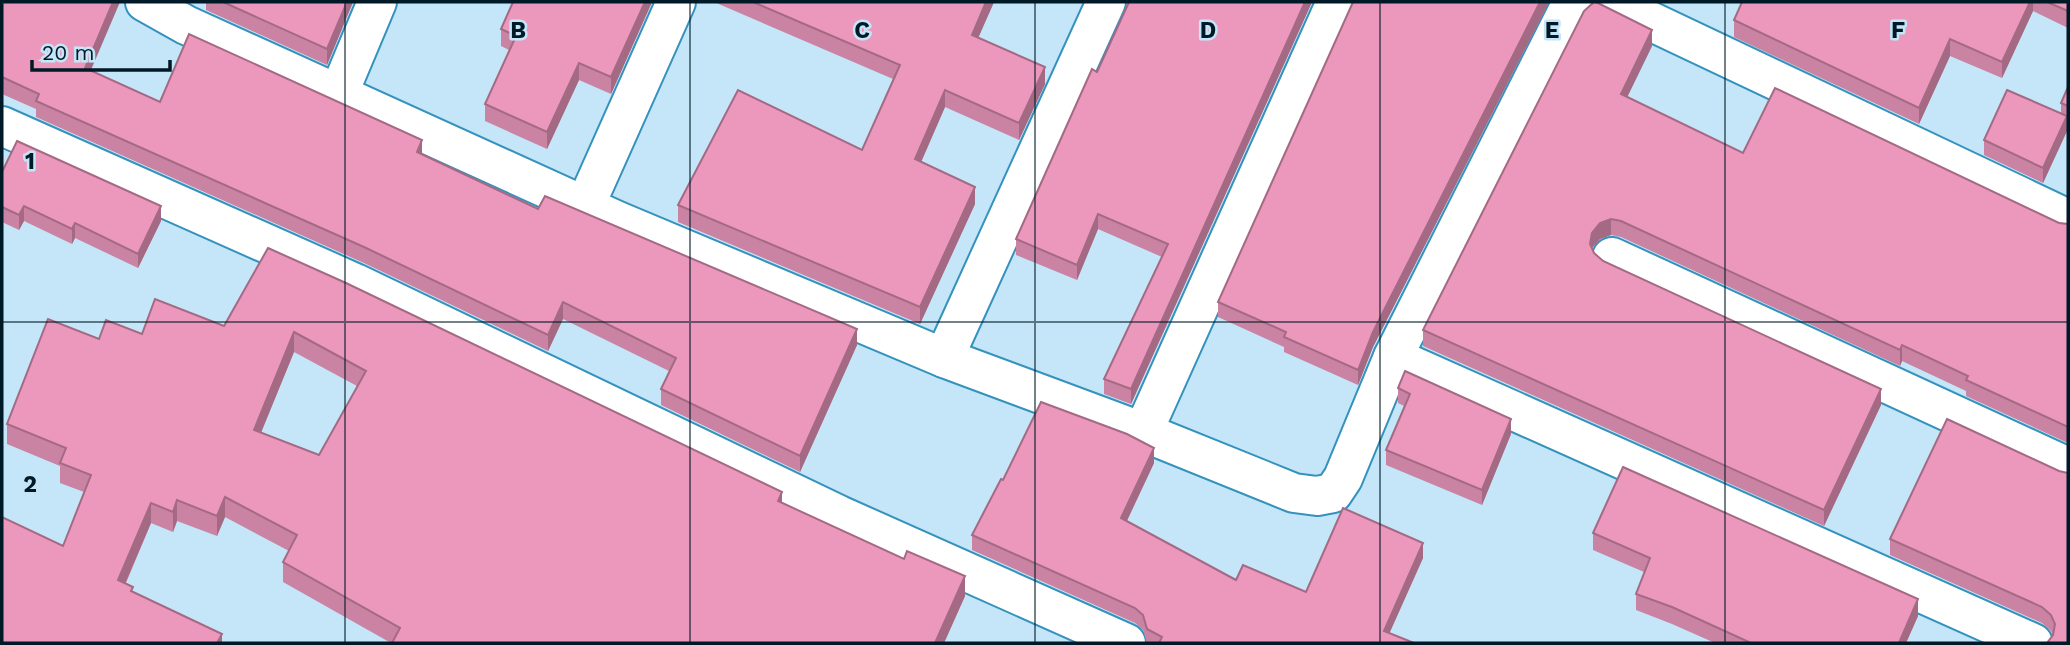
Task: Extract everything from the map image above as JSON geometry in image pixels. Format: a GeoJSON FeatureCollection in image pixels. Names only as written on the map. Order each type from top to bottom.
{"type":"FeatureCollection","features":[{"type":"Feature","properties":{"kind":"street"},"geometry":{"type":"LineString","coordinates":[[145,2],[191,13],[338,95],[585,206],[944,358],[1143,432],[1294,493],[1317,496],[1333,493],[1343,478],[1393,357],[1566,14],[1579,2]]}},
{"type":"Feature","properties":{"kind":"street"},"geometry":{"type":"LineString","coordinates":[[338,95],[377,2]]}},
{"type":"Feature","properties":{"kind":"street"},"geometry":{"type":"LineString","coordinates":[[585,206],[676,2]]}},
{"type":"Feature","properties":{"kind":"street"},"geometry":{"type":"LineString","coordinates":[[944,358],[1106,2]]}},
{"type":"Feature","properties":{"kind":"street"},"geometry":{"type":"LineString","coordinates":[[1143,432],[1336,2]]}},
{"type":"Feature","properties":{"kind":"street"},"geometry":{"type":"LineString","coordinates":[[1610,2],[2068,219]]}},
{"type":"Feature","properties":{"kind":"street"},"geometry":{"type":"LineString","coordinates":[[2,126],[355,283],[839,515],[1126,643]]}},
{"type":"Feature","properties":{"kind":"street"},"geometry":{"type":"LineString","coordinates":[[1612,257],[2068,467]]}},
{"type":"Feature","properties":{"kind":"street"},"geometry":{"type":"LineString","coordinates":[[1393,357],[2033,643]]}},
{"type":"Feature","properties":{"kind":"building"},"geometry":{"type":"Polygon","coordinates":[[[2,2],[113,2],[85,68],[160,102],[189,34],[422,140],[417,152],[538,209],[545,196],[857,329],[800,456],[661,389],[676,358],[563,302],[548,335],[364,247],[36,101],[39,94],[2,77],[2,2]]]}},
{"type":"Feature","properties":{"kind":"building"},"geometry":{"type":"Polygon","coordinates":[[[223,2],[347,2],[327,49],[223,2]]]}},
{"type":"Feature","properties":{"kind":"building"},"geometry":{"type":"Polygon","coordinates":[[[513,2],[645,2],[611,77],[579,63],[547,132],[485,104],[516,36],[501,29],[513,2]]]}},
{"type":"Feature","properties":{"kind":"building"},"geometry":{"type":"Polygon","coordinates":[[[753,2],[986,2],[972,35],[1045,67],[1019,123],[945,90],[915,159],[975,187],[920,307],[678,205],[738,90],[862,150],[900,65],[753,2]]]}},
{"type":"Feature","properties":{"kind":"building"},"geometry":{"type":"Polygon","coordinates":[[[1129,2],[1305,2],[1131,389],[1104,379],[1168,244],[1098,214],[1077,265],[1016,239],[1092,69],[1097,72],[1129,2]]]}},
{"type":"Feature","properties":{"kind":"building"},"geometry":{"type":"Polygon","coordinates":[[[1353,2],[1540,2],[1373,332],[1358,370],[1284,337],[1286,332],[1218,302],[1353,2]]]}},
{"type":"Feature","properties":{"kind":"building"},"geometry":{"type":"Polygon","coordinates":[[[1594,2],[1652,30],[1621,94],[1743,153],[1775,88],[2059,223],[2068,224],[2068,427],[1966,380],[1968,376],[1902,345],[1900,350],[1621,221],[1611,219],[1600,223],[1592,233],[1590,244],[1594,253],[1603,261],[1881,389],[1824,510],[1423,330],[1584,11],[1594,2]]]}},
{"type":"Feature","properties":{"kind":"building"},"geometry":{"type":"Polygon","coordinates":[[[1742,2],[2030,2],[2002,62],[1950,39],[1919,108],[1734,20],[1742,2]]]}},
{"type":"Feature","properties":{"kind":"building"},"geometry":{"type":"Polygon","coordinates":[[[2047,2],[2068,2],[2068,11],[2047,2]]]}},
{"type":"Feature","properties":{"kind":"building"},"geometry":{"type":"Polygon","coordinates":[[[2068,87],[2068,106],[2061,103],[2068,87]]]}},
{"type":"Feature","properties":{"kind":"building"},"geometry":{"type":"Polygon","coordinates":[[[2007,90],[2067,116],[2043,168],[1984,140],[2007,90]]]}},
{"type":"Feature","properties":{"kind":"building"},"geometry":{"type":"Polygon","coordinates":[[[17,141],[161,206],[138,254],[75,223],[72,229],[24,206],[19,215],[2,207],[2,172],[17,141]]]}},
{"type":"Feature","properties":{"kind":"building"},"geometry":{"type":"Polygon","coordinates":[[[268,248],[782,492],[778,501],[904,559],[907,551],[965,576],[935,643],[392,643],[400,628],[283,562],[297,535],[225,497],[217,516],[177,500],[173,512],[151,503],[118,580],[133,587],[131,591],[222,634],[217,643],[2,643],[2,517],[63,546],[91,475],[60,463],[66,448],[7,424],[48,319],[99,339],[106,320],[142,334],[155,299],[224,326],[268,248]],[[294,332],[254,430],[319,455],[366,371],[294,332]]]}},
{"type":"Feature","properties":{"kind":"building"},"geometry":{"type":"Polygon","coordinates":[[[1405,371],[1511,419],[1482,490],[1386,450],[1410,394],[1398,388],[1405,371]]]}},
{"type":"Feature","properties":{"kind":"building"},"geometry":{"type":"Polygon","coordinates":[[[1041,402],[1127,434],[1154,448],[1121,518],[1236,580],[1243,565],[1306,592],[1343,508],[1423,543],[1384,631],[1414,643],[1159,643],[1162,637],[1147,629],[1143,615],[1135,608],[972,535],[1001,479],[1003,480],[1041,402]]]}},
{"type":"Feature","properties":{"kind":"building"},"geometry":{"type":"Polygon","coordinates":[[[1947,419],[2068,473],[2068,643],[2047,643],[2053,635],[2055,624],[2051,615],[2042,607],[1890,539],[1947,419]]]}},
{"type":"Feature","properties":{"kind":"building"},"geometry":{"type":"Polygon","coordinates":[[[1623,467],[1918,599],[1899,643],[1751,643],[1672,607],[1636,594],[1650,558],[1593,533],[1623,467]]]}}]}
